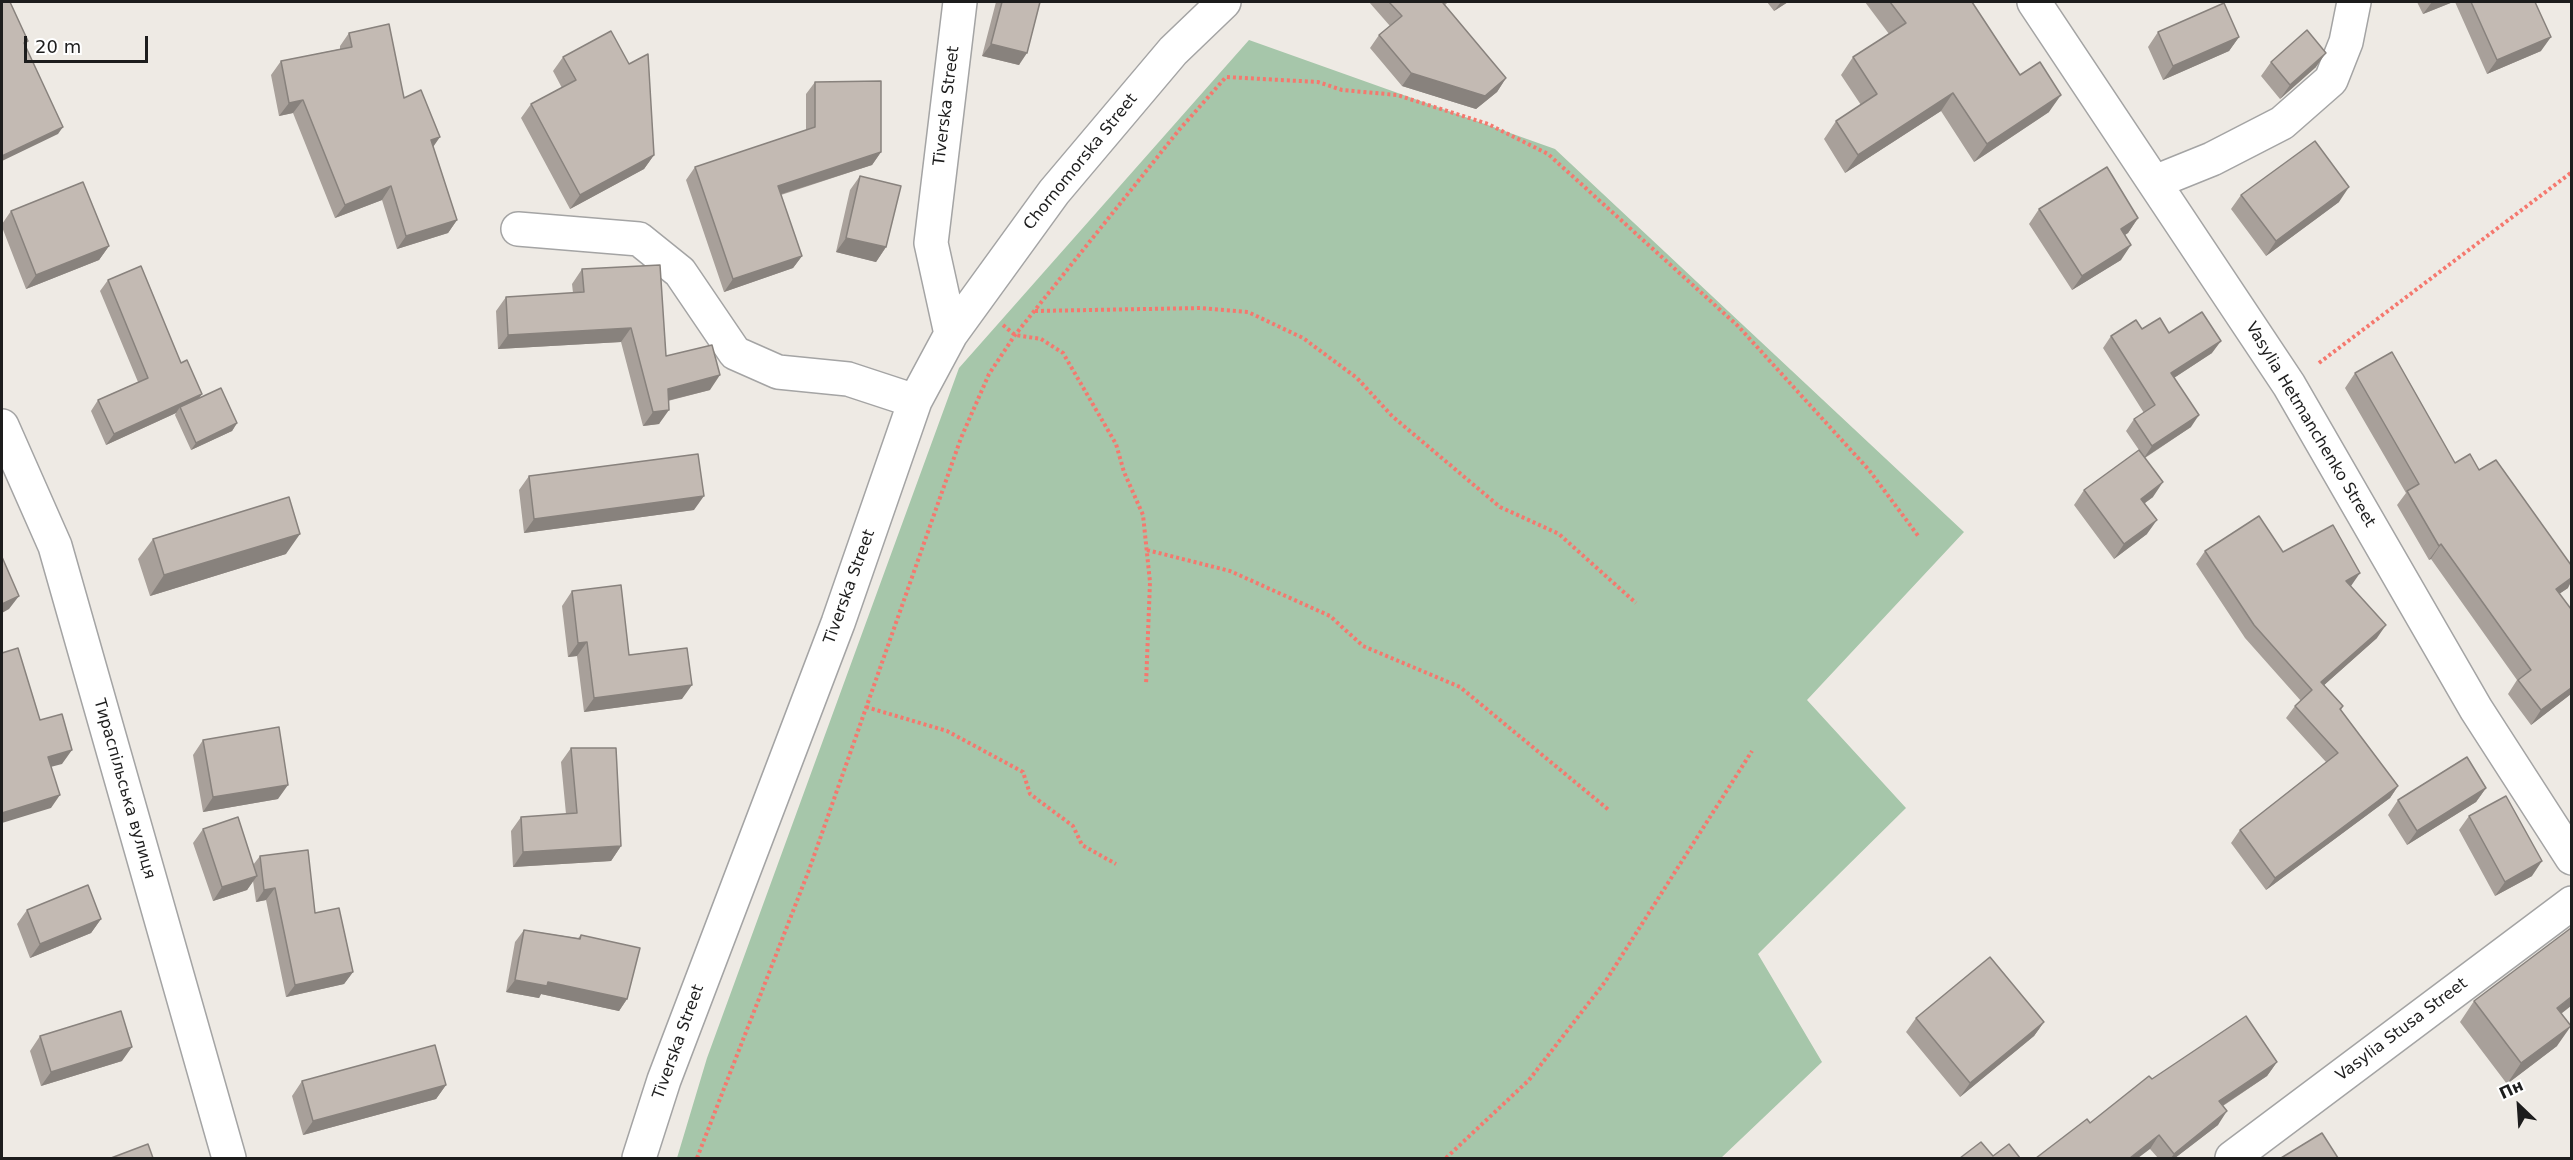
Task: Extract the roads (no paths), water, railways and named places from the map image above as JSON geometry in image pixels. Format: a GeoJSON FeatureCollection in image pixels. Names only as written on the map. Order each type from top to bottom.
{"type":"FeatureCollection","features":[{"type":"Feature","properties":{"kind":"street","name":"Tiverska Street"},"geometry":{"type":"LineString","coordinates":[[639,1158],[664,1080],[838,623],[915,401],[951,334],[931,243],[960,2]]}},
{"type":"Feature","properties":{"kind":"street","name":"Chornomorska Street"},"geometry":{"type":"LineString","coordinates":[[951,334],[1053,192],[1173,51],[1224,2]]}},
{"type":"Feature","properties":{"kind":"street","name":"Vasylia Hetmanchenko Street"},"geometry":{"type":"LineString","coordinates":[[2034,2],[2289,385],[2476,709],[2571,858]]}},
{"type":"Feature","properties":{"kind":"street"},"geometry":{"type":"LineString","coordinates":[[2155,182],[2212,159],[2282,123],[2331,80],[2346,42],[2354,2]]}},
{"type":"Feature","properties":{"kind":"street"},"geometry":{"type":"LineString","coordinates":[[518,229],[639,239],[680,272],[735,353],[778,372],[848,379],[915,401]]}},
{"type":"Feature","properties":{"kind":"street","name":"Тираспільська вулиця"},"geometry":{"type":"LineString","coordinates":[[2,426],[55,546],[229,1158]]}},
{"type":"Feature","properties":{"kind":"street","name":"Vasylia Stusa Street"},"geometry":{"type":"LineString","coordinates":[[2232,1158],[2571,903]]}}]}
